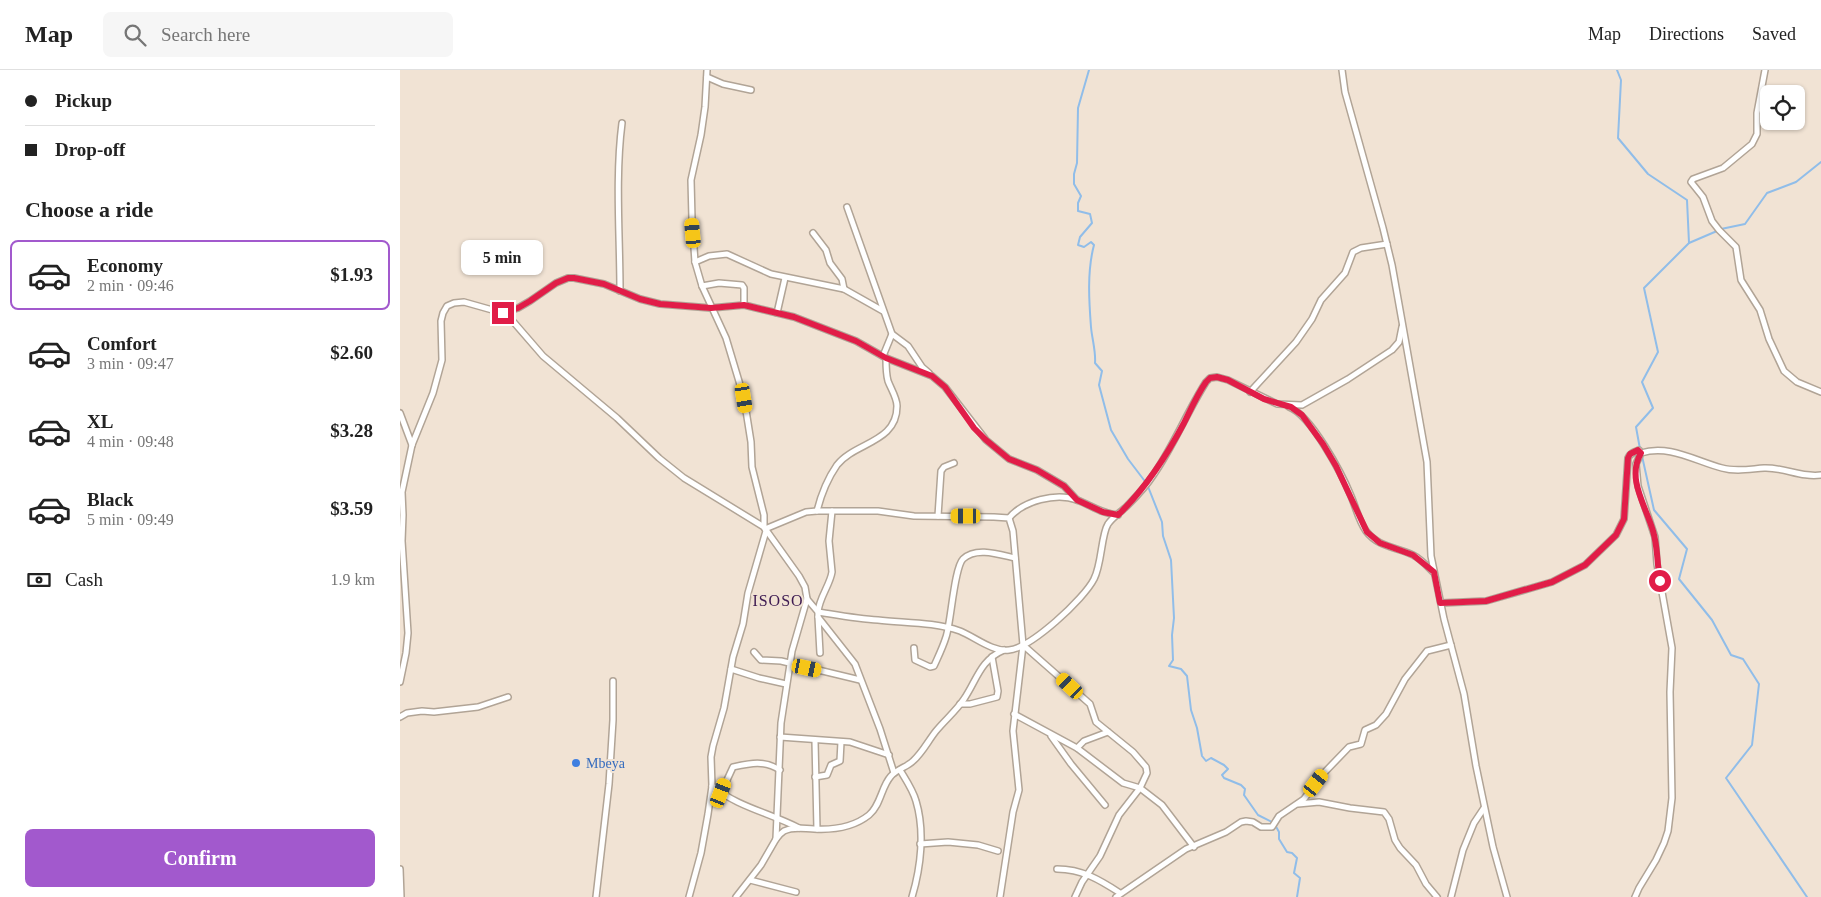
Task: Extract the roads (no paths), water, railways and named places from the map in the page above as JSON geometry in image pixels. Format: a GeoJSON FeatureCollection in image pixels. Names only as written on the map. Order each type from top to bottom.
{"type":"FeatureCollection","features":[{"type":"Feature","properties":{"kind":"street"},"geometry":{"type":"LineString","coordinates":[[689,897],[701,853],[712,786],[711,757],[743,624],[748,593],[765,529],[764,515],[752,467],[751,442],[744,398],[726,338],[702,286],[695,262],[691,180],[702,134],[707,70]]}},
{"type":"Feature","properties":{"kind":"street"},"geometry":{"type":"LineString","coordinates":[[1342,70],[1345,92],[1387,244],[1427,462],[1430,498],[1430,548],[1434,572],[1440,603],[1464,694],[1484,808],[1507,897]]}},
{"type":"Feature","properties":{"kind":"street"},"geometry":{"type":"LineString","coordinates":[[1765,70],[1757,112],[1757,134],[1752,144],[1722,168],[1692,179],[1691,182],[1702,197],[1718,230],[1736,247],[1741,280],[1760,310],[1769,339],[1784,371],[1798,382],[1821,392]]}},
{"type":"Feature","properties":{"kind":"street"},"geometry":{"type":"LineString","coordinates":[[707,77],[723,84],[751,90]]}},
{"type":"Feature","properties":{"kind":"street"},"geometry":{"type":"LineString","coordinates":[[620,291],[619,184],[622,123]]}},
{"type":"Feature","properties":{"kind":"street"},"geometry":{"type":"LineString","coordinates":[[847,207],[892,334],[908,346],[922,367],[945,387],[974,428],[986,440],[1009,459],[1037,470],[1064,486],[1077,500]]}},
{"type":"Feature","properties":{"kind":"street"},"geometry":{"type":"LineString","coordinates":[[813,233],[826,250],[830,263],[842,279],[844,289]]}},
{"type":"Feature","properties":{"kind":"street"},"geometry":{"type":"LineString","coordinates":[[1250,392],[1286,355],[1310,322],[1321,300],[1345,273],[1353,252],[1361,248],[1387,244]]}},
{"type":"Feature","properties":{"kind":"street"},"geometry":{"type":"LineString","coordinates":[[695,262],[709,256],[728,254],[785,278],[844,289],[883,311]]}},
{"type":"Feature","properties":{"kind":"street"},"geometry":{"type":"LineString","coordinates":[[503,313],[518,308],[546,288],[568,278],[588,280],[604,284],[640,299],[660,304],[711,308],[744,305],[794,317],[856,341],[885,357],[932,376]]}},
{"type":"Feature","properties":{"kind":"street"},"geometry":{"type":"LineString","coordinates":[[777,313],[785,278]]}},
{"type":"Feature","properties":{"kind":"street"},"geometry":{"type":"LineString","coordinates":[[702,286],[719,283],[742,285],[744,288],[744,305]]}},
{"type":"Feature","properties":{"kind":"street"},"geometry":{"type":"LineString","coordinates":[[400,682],[408,633],[408,606],[402,541],[402,492],[406,468],[412,445],[439,373],[442,360],[441,321],[447,306],[464,302],[503,313],[511,319],[543,356],[617,418],[673,470],[765,529],[800,576],[807,598],[855,664],[894,773]]}},
{"type":"Feature","properties":{"kind":"street"},"geometry":{"type":"LineString","coordinates":[[1284,405],[1302,405],[1348,379],[1395,347],[1399,342],[1402,327]]}},
{"type":"Feature","properties":{"kind":"street"},"geometry":{"type":"LineString","coordinates":[[817,510],[823,492],[838,465],[846,457],[882,436],[894,423],[897,405],[887,379],[885,357],[892,334]]}},
{"type":"Feature","properties":{"kind":"street"},"geometry":{"type":"LineString","coordinates":[[818,614],[936,625],[958,630],[1004,650],[1011,650],[1024,645],[1065,613],[1085,593],[1095,579],[1100,564],[1104,533],[1108,525],[1139,494],[1153,475],[1206,382],[1210,378],[1217,377],[1228,380],[1264,399],[1296,410],[1302,415],[1323,444],[1346,485],[1367,532],[1380,543],[1413,555],[1434,572]]}},
{"type":"Feature","properties":{"kind":"street"},"geometry":{"type":"LineString","coordinates":[[400,413],[412,445]]}},
{"type":"Feature","properties":{"kind":"street"},"geometry":{"type":"LineString","coordinates":[[1440,603],[1486,601],[1552,582],[1585,565],[1606,546],[1621,528],[1625,511],[1628,458],[1635,451],[1638,450],[1641,453],[1659,450],[1690,456],[1723,468],[1737,470],[1765,468],[1807,476],[1821,475]]}},
{"type":"Feature","properties":{"kind":"street"},"geometry":{"type":"LineString","coordinates":[[1635,897],[1638,888],[1656,860],[1664,843],[1668,831],[1672,798],[1670,692],[1672,648],[1657,564],[1655,537],[1638,486],[1636,464],[1641,453]]}},
{"type":"Feature","properties":{"kind":"street"},"geometry":{"type":"LineString","coordinates":[[938,516],[941,471],[944,467],[954,463]]}},
{"type":"Feature","properties":{"kind":"street"},"geometry":{"type":"LineString","coordinates":[[400,466],[406,468]]}},
{"type":"Feature","properties":{"kind":"street"},"geometry":{"type":"LineString","coordinates":[[765,529],[806,512],[817,510],[878,511],[901,515],[1009,518],[1020,507],[1036,501],[1056,498],[1077,500],[1103,512],[1118,515]]}},
{"type":"Feature","properties":{"kind":"street"},"geometry":{"type":"LineString","coordinates":[[820,654],[818,614],[824,590],[832,572],[829,541],[832,511]]}},
{"type":"Feature","properties":{"kind":"street"},"geometry":{"type":"LineString","coordinates":[[1000,897],[1013,812],[1019,790],[1013,732],[1024,645],[1012,530],[1009,518]]}},
{"type":"Feature","properties":{"kind":"street"},"geometry":{"type":"LineString","coordinates":[[914,648],[915,660],[930,667],[934,666],[947,636],[960,566],[963,559],[976,552],[994,553],[1015,558]]}},
{"type":"Feature","properties":{"kind":"street"},"geometry":{"type":"LineString","coordinates":[[776,839],[780,737],[786,684],[797,631],[807,598]]}},
{"type":"Feature","properties":{"kind":"street"},"geometry":{"type":"LineString","coordinates":[[1024,645],[1090,704],[1096,722],[1133,752],[1146,768],[1147,773],[1140,788],[1119,816],[1100,856],[1075,897]]}},
{"type":"Feature","properties":{"kind":"street"},"geometry":{"type":"LineString","coordinates":[[1057,869],[1070,870],[1096,878],[1118,895],[1175,856],[1246,821],[1272,827],[1279,816],[1307,796],[1322,775],[1349,747],[1361,744],[1365,730],[1376,725],[1386,714],[1405,679],[1425,654],[1431,649],[1451,645]]}},
{"type":"Feature","properties":{"kind":"street"},"geometry":{"type":"LineString","coordinates":[[400,650],[406,653]]}},
{"type":"Feature","properties":{"kind":"street"},"geometry":{"type":"LineString","coordinates":[[712,786],[742,804],[800,828],[817,830],[838,828],[864,819],[874,810],[888,780],[894,773],[910,764],[920,754],[936,731],[960,704],[976,676],[992,657],[1004,650]]}},
{"type":"Feature","properties":{"kind":"street"},"geometry":{"type":"LineString","coordinates":[[754,652],[761,660],[774,660],[860,680]]}},
{"type":"Feature","properties":{"kind":"street"},"geometry":{"type":"LineString","coordinates":[[960,704],[974,703],[997,697],[997,683],[992,657]]}},
{"type":"Feature","properties":{"kind":"street"},"geometry":{"type":"LineString","coordinates":[[731,669],[786,684]]}},
{"type":"Feature","properties":{"kind":"street"},"geometry":{"type":"LineString","coordinates":[[596,897],[609,784],[613,720],[613,681]]}},
{"type":"Feature","properties":{"kind":"street"},"geometry":{"type":"LineString","coordinates":[[400,717],[407,713],[422,711],[434,712],[478,707],[508,696]]}},
{"type":"Feature","properties":{"kind":"street"},"geometry":{"type":"LineString","coordinates":[[1014,714],[1078,748],[1123,783],[1140,788],[1162,806],[1194,847]]}},
{"type":"Feature","properties":{"kind":"street"},"geometry":{"type":"LineString","coordinates":[[1078,748],[1084,741],[1108,732]]}},
{"type":"Feature","properties":{"kind":"street"},"geometry":{"type":"LineString","coordinates":[[1049,733],[1071,764],[1105,805]]}},
{"type":"Feature","properties":{"kind":"street"},"geometry":{"type":"LineString","coordinates":[[780,737],[850,742],[889,755]]}},
{"type":"Feature","properties":{"kind":"street"},"geometry":{"type":"LineString","coordinates":[[815,741],[817,830]]}},
{"type":"Feature","properties":{"kind":"street"},"geometry":{"type":"LineString","coordinates":[[815,777],[827,775],[831,765],[840,761],[841,742]]}},
{"type":"Feature","properties":{"kind":"street"},"geometry":{"type":"LineString","coordinates":[[721,793],[734,767],[762,762],[771,764],[780,770]]}},
{"type":"Feature","properties":{"kind":"street"},"geometry":{"type":"LineString","coordinates":[[900,770],[916,801],[920,822],[919,871],[912,897]]}},
{"type":"Feature","properties":{"kind":"street"},"geometry":{"type":"LineString","coordinates":[[1298,804],[1319,802],[1384,812],[1389,819],[1395,840],[1400,848],[1416,864],[1426,884],[1437,897]]}},
{"type":"Feature","properties":{"kind":"street"},"geometry":{"type":"LineString","coordinates":[[1452,897],[1463,850],[1474,823],[1484,808]]}},
{"type":"Feature","properties":{"kind":"street"},"geometry":{"type":"LineString","coordinates":[[736,897],[761,865],[776,839],[784,831],[800,828]]}},
{"type":"Feature","properties":{"kind":"street"},"geometry":{"type":"LineString","coordinates":[[920,844],[943,842],[978,845],[998,851]]}},
{"type":"Feature","properties":{"kind":"street"},"geometry":{"type":"LineString","coordinates":[[400,869],[402,897]]}},
{"type":"Feature","properties":{"kind":"street"},"geometry":{"type":"LineString","coordinates":[[750,880],[796,892]]}},
{"type":"Feature","properties":{"kind":"waterway"},"geometry":{"type":"LineString","coordinates":[[1089,70],[1078,108],[1077,163],[1074,184],[1081,196],[1078,203],[1078,211],[1090,214],[1092,223],[1080,237],[1078,245],[1084,247],[1091,242],[1094,245],[1089,276],[1091,327],[1095,363],[1102,371],[1099,385],[1111,430],[1128,459],[1147,484],[1162,522],[1163,536],[1171,560],[1174,618],[1172,635],[1173,660],[1169,666],[1181,669],[1187,676],[1191,710],[1197,728],[1202,756],[1206,761],[1211,758],[1228,769],[1222,775],[1224,778],[1241,785],[1245,789],[1244,795],[1258,815],[1274,823],[1279,832],[1279,839],[1287,852],[1292,853],[1297,858],[1294,873],[1300,878],[1297,897]]}},
{"type":"Feature","properties":{"kind":"waterway"},"geometry":{"type":"LineString","coordinates":[[1617,70],[1621,80],[1618,138],[1648,174],[1687,200],[1689,243],[1644,288],[1658,352],[1642,382],[1653,408],[1636,427],[1640,449]]}},
{"type":"Feature","properties":{"kind":"waterway"},"geometry":{"type":"LineString","coordinates":[[1721,229],[1745,224],[1767,193],[1796,182],[1821,162]]}},
{"type":"Feature","properties":{"kind":"waterway"},"geometry":{"type":"LineString","coordinates":[[1689,243],[1717,231]]}},
{"type":"Feature","properties":{"kind":"waterway"},"geometry":{"type":"LineString","coordinates":[[1642,456],[1654,510],[1687,549],[1679,579],[1712,620],[1731,655],[1743,659],[1759,684],[1752,745],[1726,778],[1807,897]]}},
{"type":"Feature","properties":{"kind":"place","name":"Mbeya"},"geometry":{"type":"Point","coordinates":[576,763]}},
{"type":"Feature","properties":{"kind":"district","name":"ISOSO"},"geometry":{"type":"Point","coordinates":[778,600]}}]}
